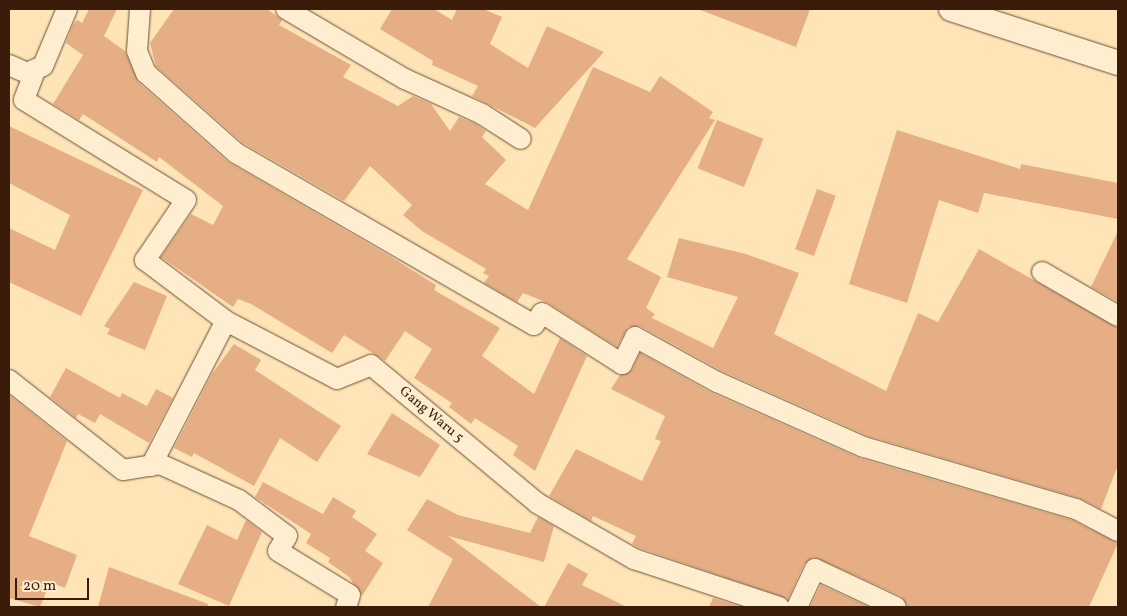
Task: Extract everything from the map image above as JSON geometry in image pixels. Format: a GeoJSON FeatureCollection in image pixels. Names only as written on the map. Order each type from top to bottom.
{"type":"FeatureCollection","features":[{"type":"Feature","properties":{"kind":"street"},"geometry":{"type":"LineString","coordinates":[[67,9],[48,59],[35,71],[24,100],[186,200],[145,260],[226,321],[151,466]]}},
{"type":"Feature","properties":{"kind":"street"},"geometry":{"type":"LineString","coordinates":[[140,9],[137,51],[146,73],[236,154],[534,325],[542,313],[622,364],[635,336],[717,382],[864,447],[1076,509],[1118,531]]}},
{"type":"Feature","properties":{"kind":"street"},"geometry":{"type":"LineString","coordinates":[[286,9],[405,79],[482,114],[521,139]]}},
{"type":"Feature","properties":{"kind":"street"},"geometry":{"type":"LineString","coordinates":[[951,9],[1118,63]]}},
{"type":"Feature","properties":{"kind":"street"},"geometry":{"type":"LineString","coordinates":[[9,66],[35,71]]}},
{"type":"Feature","properties":{"kind":"street"},"geometry":{"type":"LineString","coordinates":[[1042,272],[1118,316]]}},
{"type":"Feature","properties":{"kind":"street","name":"Gang Waru 5"},"geometry":{"type":"LineString","coordinates":[[226,321],[337,379],[371,365],[537,503],[634,559],[750,603],[779,607]]}},
{"type":"Feature","properties":{"kind":"street"},"geometry":{"type":"LineString","coordinates":[[9,380],[123,470],[160,464],[239,500],[288,536],[278,551],[350,595],[346,607]]}},
{"type":"Feature","properties":{"kind":"street"},"geometry":{"type":"LineString","coordinates":[[797,607],[815,569],[896,607]]}},
{"type":"Feature","properties":{"kind":"building"},"geometry":{"type":"Polygon","coordinates":[[[89,9],[117,9],[104,36],[125,51],[138,82],[228,162],[388,255],[436,285],[434,290],[500,328],[482,356],[534,394],[560,338],[587,356],[535,471],[513,455],[518,446],[475,418],[471,424],[449,407],[452,403],[414,378],[432,349],[405,331],[385,361],[344,335],[332,353],[251,304],[238,299],[233,307],[161,257],[191,214],[213,225],[223,206],[159,157],[157,162],[83,114],[79,120],[53,104],[83,55],[66,43],[73,25],[77,20],[82,23],[89,9]]]}},
{"type":"Feature","properties":{"kind":"building"},"geometry":{"type":"Polygon","coordinates":[[[174,9],[267,9],[282,20],[279,25],[351,65],[343,77],[398,106],[413,96],[431,104],[450,131],[459,117],[476,124],[486,131],[482,137],[506,160],[485,184],[528,210],[593,67],[650,92],[660,76],[713,112],[709,118],[715,120],[627,259],[661,277],[646,308],[655,314],[652,318],[713,348],[738,297],[667,277],[679,238],[746,254],[799,273],[774,334],[886,391],[918,313],[938,322],[979,249],[1118,328],[1118,465],[1101,509],[1079,498],[868,436],[722,371],[640,326],[628,327],[617,347],[548,303],[523,293],[517,302],[484,283],[489,276],[483,273],[486,269],[422,231],[403,215],[412,205],[370,166],[344,201],[243,143],[156,66],[150,43],[174,9]]]}},
{"type":"Feature","properties":{"kind":"building"},"geometry":{"type":"Polygon","coordinates":[[[392,9],[434,9],[452,20],[457,9],[483,9],[502,17],[490,44],[528,68],[547,26],[604,52],[535,128],[472,96],[478,86],[432,65],[433,61],[380,29],[392,9]]]}},
{"type":"Feature","properties":{"kind":"building"},"geometry":{"type":"Polygon","coordinates":[[[698,9],[810,9],[796,47],[698,9]]]}},
{"type":"Feature","properties":{"kind":"building"},"geometry":{"type":"Polygon","coordinates":[[[717,120],[763,139],[744,187],[698,168],[717,120]]]}},
{"type":"Feature","properties":{"kind":"building"},"geometry":{"type":"Polygon","coordinates":[[[9,126],[143,190],[81,316],[9,282],[9,228],[55,250],[70,215],[9,183],[9,126]]]}},
{"type":"Feature","properties":{"kind":"building"},"geometry":{"type":"Polygon","coordinates":[[[897,130],[1020,169],[1021,164],[1118,183],[1118,219],[984,193],[978,213],[939,200],[907,303],[849,284],[897,130]]]}},
{"type":"Feature","properties":{"kind":"building"},"geometry":{"type":"Polygon","coordinates":[[[817,189],[836,196],[814,256],[795,249],[817,189]]]}},
{"type":"Feature","properties":{"kind":"building"},"geometry":{"type":"Polygon","coordinates":[[[1118,231],[1118,302],[1091,287],[1118,231]]]}},
{"type":"Feature","properties":{"kind":"building"},"geometry":{"type":"Polygon","coordinates":[[[134,282],[167,296],[145,350],[107,334],[110,329],[104,326],[134,282]]]}},
{"type":"Feature","properties":{"kind":"building"},"geometry":{"type":"Polygon","coordinates":[[[234,344],[261,360],[255,370],[341,426],[317,462],[280,438],[254,486],[194,453],[192,457],[174,448],[212,374],[234,344]]]}},
{"type":"Feature","properties":{"kind":"building"},"geometry":{"type":"Polygon","coordinates":[[[640,353],[712,393],[859,458],[1072,520],[1118,543],[1089,607],[908,607],[901,596],[814,557],[804,564],[788,599],[639,548],[632,544],[636,536],[593,516],[591,521],[549,496],[576,449],[642,481],[661,441],[655,439],[665,416],[611,389],[620,375],[632,370],[640,353]]]}},
{"type":"Feature","properties":{"kind":"building"},"geometry":{"type":"Polygon","coordinates":[[[66,368],[120,398],[122,393],[147,406],[156,389],[173,398],[149,443],[100,414],[95,423],[78,414],[76,418],[50,397],[66,368]]]}},
{"type":"Feature","properties":{"kind":"building"},"geometry":{"type":"Polygon","coordinates":[[[9,395],[67,441],[29,536],[77,555],[65,588],[50,582],[40,607],[9,598],[9,395]]]}},
{"type":"Feature","properties":{"kind":"building"},"geometry":{"type":"Polygon","coordinates":[[[392,413],[440,445],[420,477],[367,454],[392,413]]]}},
{"type":"Feature","properties":{"kind":"building"},"geometry":{"type":"Polygon","coordinates":[[[263,482],[323,514],[333,497],[356,511],[352,517],[377,534],[365,551],[383,563],[362,596],[349,577],[328,562],[330,558],[306,543],[311,534],[255,497],[263,482]]]}},
{"type":"Feature","properties":{"kind":"building"},"geometry":{"type":"Polygon","coordinates":[[[427,499],[458,515],[530,533],[538,517],[554,526],[544,562],[448,536],[541,607],[428,607],[453,559],[407,530],[427,499]]]}},
{"type":"Feature","properties":{"kind":"building"},"geometry":{"type":"Polygon","coordinates":[[[246,520],[262,532],[229,606],[178,584],[207,525],[237,540],[246,520]]]}},
{"type":"Feature","properties":{"kind":"building"},"geometry":{"type":"Polygon","coordinates":[[[568,563],[588,574],[582,585],[627,607],[544,607],[568,563]]]}},
{"type":"Feature","properties":{"kind":"building"},"geometry":{"type":"Polygon","coordinates":[[[109,567],[208,604],[208,607],[98,607],[109,567]]]}},
{"type":"Feature","properties":{"kind":"building"},"geometry":{"type":"Polygon","coordinates":[[[821,585],[869,607],[810,607],[821,585]]]}},
{"type":"Feature","properties":{"kind":"building"},"geometry":{"type":"Polygon","coordinates":[[[713,598],[742,607],[709,607],[713,598]]]}}]}
